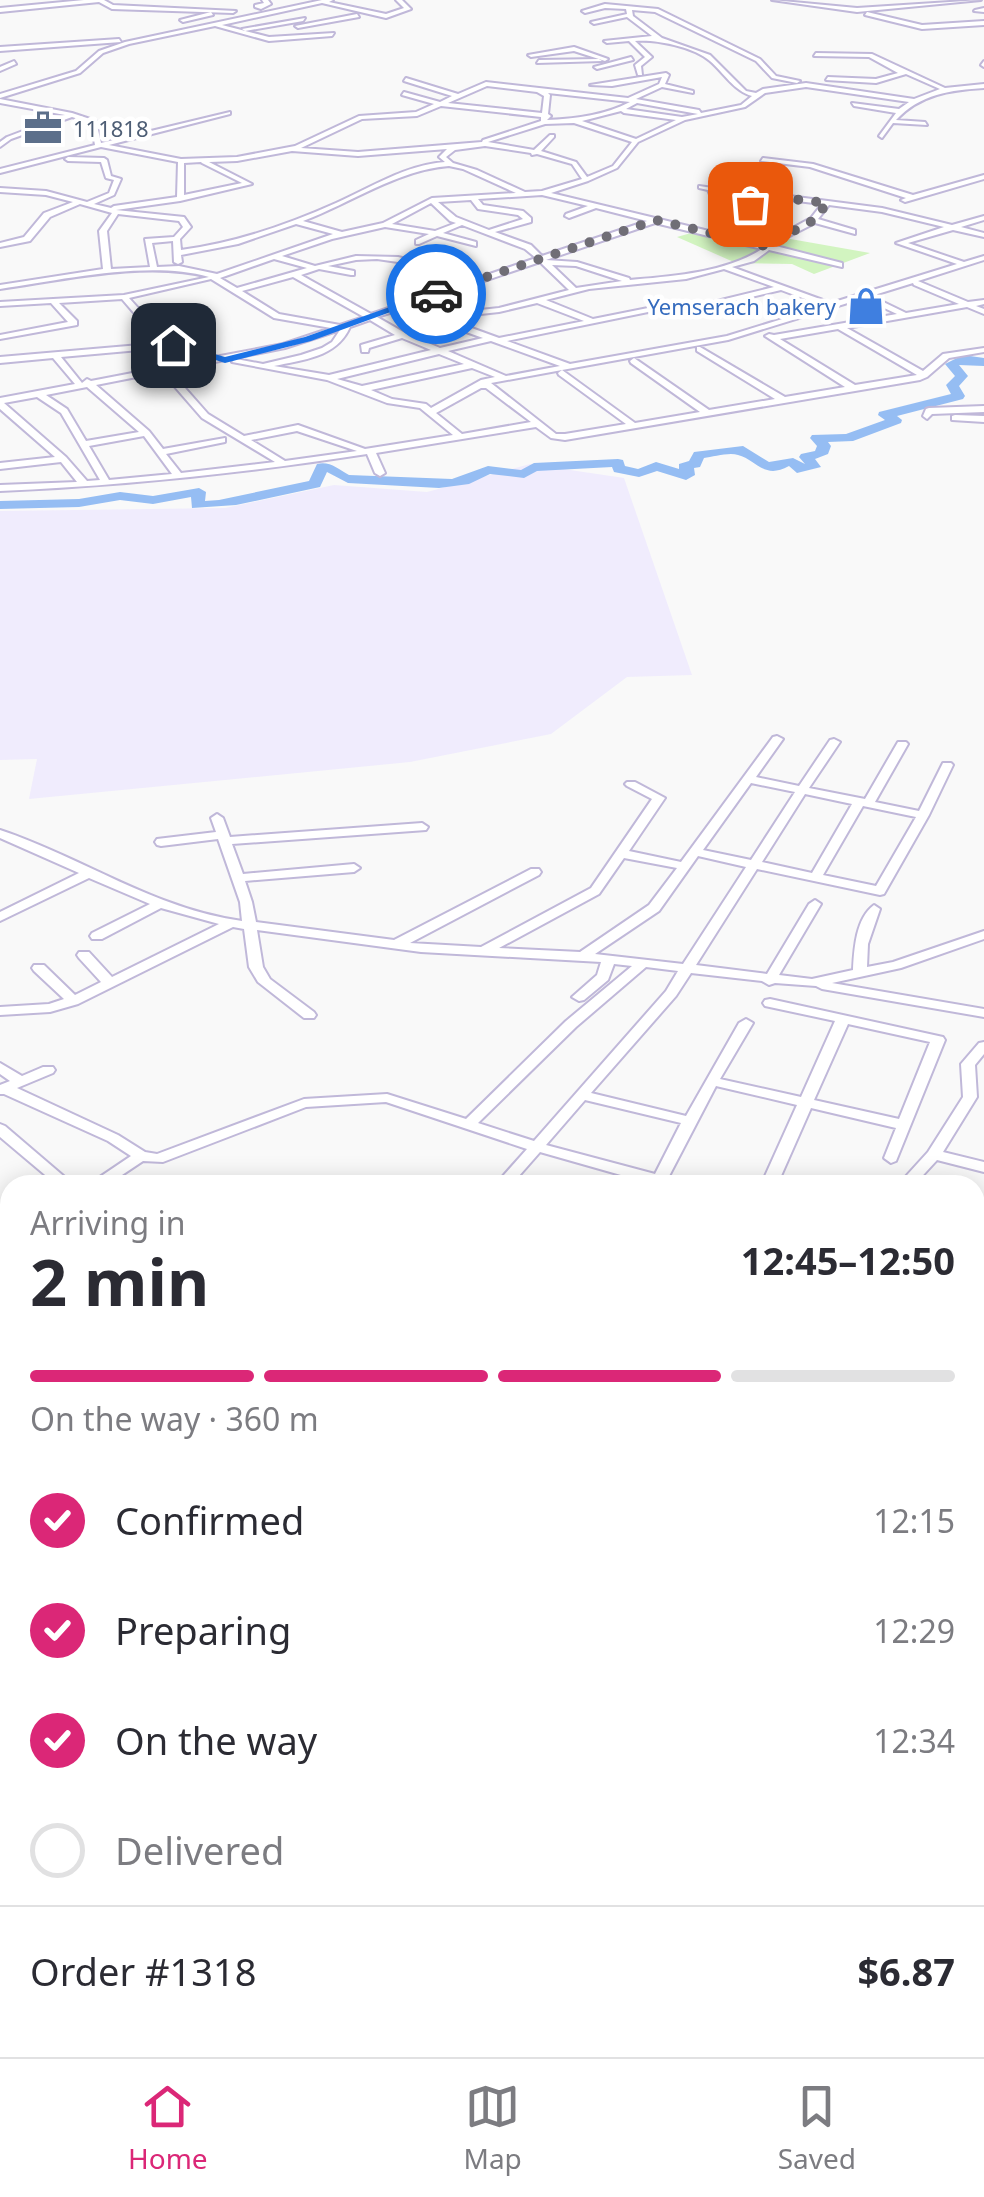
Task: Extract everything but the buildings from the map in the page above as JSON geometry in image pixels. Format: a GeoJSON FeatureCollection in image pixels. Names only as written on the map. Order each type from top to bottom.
{"type":"FeatureCollection","features":[{"type":"Feature","properties":{"kind":"street"},"geometry":{"type":"LineString","coordinates":[[32,10],[68,0]]}},
{"type":"Feature","properties":{"kind":"street"},"geometry":{"type":"LineString","coordinates":[[0,14],[100,0],[112,8],[232,4],[279,11]]}},
{"type":"Feature","properties":{"kind":"street"},"geometry":{"type":"LineString","coordinates":[[256,6],[268,4],[265,0]]}},
{"type":"Feature","properties":{"kind":"street"},"geometry":{"type":"LineString","coordinates":[[775,0],[858,10],[977,0]]}},
{"type":"Feature","properties":{"kind":"street"},"geometry":{"type":"LineString","coordinates":[[868,0],[886,9]]}},
{"type":"Feature","properties":{"kind":"street"},"geometry":{"type":"LineString","coordinates":[[906,0],[922,6]]}},
{"type":"Feature","properties":{"kind":"street"},"geometry":{"type":"LineString","coordinates":[[323,2],[388,16],[403,4]]}},
{"type":"Feature","properties":{"kind":"street"},"geometry":{"type":"LineString","coordinates":[[323,2],[342,19],[356,22]]}},
{"type":"Feature","properties":{"kind":"street"},"geometry":{"type":"LineString","coordinates":[[0,98],[25,81],[78,72],[101,52],[135,41],[323,2],[403,4]]}},
{"type":"Feature","properties":{"kind":"street"},"geometry":{"type":"LineString","coordinates":[[937,3],[967,21]]}},
{"type":"Feature","properties":{"kind":"street"},"geometry":{"type":"LineString","coordinates":[[197,27],[182,20],[209,15],[232,4]]}},
{"type":"Feature","properties":{"kind":"street"},"geometry":{"type":"LineString","coordinates":[[201,7],[241,30],[272,38],[330,27],[342,19],[372,20]]}},
{"type":"Feature","properties":{"kind":"street"},"geometry":{"type":"LineString","coordinates":[[241,30],[304,19],[297,8]]}},
{"type":"Feature","properties":{"kind":"street"},"geometry":{"type":"LineString","coordinates":[[230,24],[297,8],[330,27]]}},
{"type":"Feature","properties":{"kind":"street"},"geometry":{"type":"LineString","coordinates":[[585,11],[656,10],[705,39],[758,60],[773,77],[797,80],[796,85]]}},
{"type":"Feature","properties":{"kind":"street"},"geometry":{"type":"LineString","coordinates":[[858,10],[878,18],[926,25],[967,21],[984,24]]}},
{"type":"Feature","properties":{"kind":"street"},"geometry":{"type":"LineString","coordinates":[[629,11],[659,38],[708,56],[744,92],[754,95],[826,80],[892,78],[934,92]]}},
{"type":"Feature","properties":{"kind":"street"},"geometry":{"type":"LineString","coordinates":[[629,11],[594,22],[614,29],[649,57],[638,65],[640,74]]}},
{"type":"Feature","properties":{"kind":"street"},"geometry":{"type":"LineString","coordinates":[[878,18],[916,13]]}},
{"type":"Feature","properties":{"kind":"street"},"geometry":{"type":"LineString","coordinates":[[285,22],[298,26]]}},
{"type":"Feature","properties":{"kind":"street"},"geometry":{"type":"LineString","coordinates":[[259,34],[317,23],[330,27]]}},
{"type":"Feature","properties":{"kind":"street"},"geometry":{"type":"LineString","coordinates":[[901,34],[926,25]]}},
{"type":"Feature","properties":{"kind":"street"},"geometry":{"type":"LineString","coordinates":[[68,34],[105,40]]}},
{"type":"Feature","properties":{"kind":"street"},"geometry":{"type":"LineString","coordinates":[[0,46],[32,37]]}},
{"type":"Feature","properties":{"kind":"street"},"geometry":{"type":"LineString","coordinates":[[608,40],[659,38]]}},
{"type":"Feature","properties":{"kind":"street"},"geometry":{"type":"LineString","coordinates":[[667,42],[705,39]]}},
{"type":"Feature","properties":{"kind":"street"},"geometry":{"type":"LineString","coordinates":[[0,46],[135,41]]}},
{"type":"Feature","properties":{"kind":"street"},"geometry":{"type":"LineString","coordinates":[[540,62],[591,67],[605,60],[572,49],[531,55],[546,75]]}},
{"type":"Feature","properties":{"kind":"street"},"geometry":{"type":"LineString","coordinates":[[561,56],[584,53]]}},
{"type":"Feature","properties":{"kind":"street"},"geometry":{"type":"LineString","coordinates":[[816,55],[870,54],[942,88]]}},
{"type":"Feature","properties":{"kind":"street"},"geometry":{"type":"LineString","coordinates":[[480,110],[546,75],[631,60]]}},
{"type":"Feature","properties":{"kind":"street"},"geometry":{"type":"LineString","coordinates":[[0,69],[14,63]]}},
{"type":"Feature","properties":{"kind":"street"},"geometry":{"type":"LineString","coordinates":[[574,100],[589,85],[591,67]]}},
{"type":"Feature","properties":{"kind":"street"},"geometry":{"type":"LineString","coordinates":[[892,78],[903,70]]}},
{"type":"Feature","properties":{"kind":"street"},"geometry":{"type":"LineString","coordinates":[[589,85],[608,87],[640,74],[666,75],[661,85],[632,101],[624,111]]}},
{"type":"Feature","properties":{"kind":"street"},"geometry":{"type":"LineString","coordinates":[[406,80],[458,96]]}},
{"type":"Feature","properties":{"kind":"street"},"geometry":{"type":"LineString","coordinates":[[630,80],[692,92],[669,105]]}},
{"type":"Feature","properties":{"kind":"street"},"geometry":{"type":"LineString","coordinates":[[826,80],[849,90],[915,100]]}},
{"type":"Feature","properties":{"kind":"street"},"geometry":{"type":"LineString","coordinates":[[291,150],[361,117],[408,116],[486,84],[581,92],[704,114]]}},
{"type":"Feature","properties":{"kind":"street"},"geometry":{"type":"LineString","coordinates":[[529,86],[547,111]]}},
{"type":"Feature","properties":{"kind":"street"},"geometry":{"type":"LineString","coordinates":[[882,136],[898,111],[915,100],[942,88],[984,86]]}},
{"type":"Feature","properties":{"kind":"street"},"geometry":{"type":"LineString","coordinates":[[814,96],[849,90]]}},
{"type":"Feature","properties":{"kind":"street"},"geometry":{"type":"LineString","coordinates":[[404,94],[480,110],[509,112],[523,106],[636,141]]}},
{"type":"Feature","properties":{"kind":"street"},"geometry":{"type":"LineString","coordinates":[[874,94],[854,104],[898,111]]}},
{"type":"Feature","properties":{"kind":"street"},"geometry":{"type":"LineString","coordinates":[[542,194],[616,167],[636,141],[683,119],[743,106],[754,95]]}},
{"type":"Feature","properties":{"kind":"street"},"geometry":{"type":"LineString","coordinates":[[959,95],[984,96]]}},
{"type":"Feature","properties":{"kind":"street"},"geometry":{"type":"LineString","coordinates":[[0,98],[94,122],[100,146]]}},
{"type":"Feature","properties":{"kind":"street"},"geometry":{"type":"LineString","coordinates":[[100,146],[180,161],[202,161],[291,150],[371,153],[458,146],[482,142],[574,100],[587,100]]}},
{"type":"Feature","properties":{"kind":"street"},"geometry":{"type":"LineString","coordinates":[[574,121],[602,111],[683,119]]}},
{"type":"Feature","properties":{"kind":"street"},"geometry":{"type":"LineString","coordinates":[[0,171],[228,113]]}},
{"type":"Feature","properties":{"kind":"street"},"geometry":{"type":"LineString","coordinates":[[0,146],[4,137],[72,116]]}},
{"type":"Feature","properties":{"kind":"street"},"geometry":{"type":"LineString","coordinates":[[203,120],[220,124]]}},
{"type":"Feature","properties":{"kind":"street"},"geometry":{"type":"LineString","coordinates":[[890,121],[925,124]]}},
{"type":"Feature","properties":{"kind":"street"},"geometry":{"type":"LineString","coordinates":[[575,133],[590,127]]}},
{"type":"Feature","properties":{"kind":"street"},"geometry":{"type":"LineString","coordinates":[[534,154],[552,136]]}},
{"type":"Feature","properties":{"kind":"street"},"geometry":{"type":"LineString","coordinates":[[482,142],[574,163],[586,180]]}},
{"type":"Feature","properties":{"kind":"street"},"geometry":{"type":"LineString","coordinates":[[458,146],[442,155],[451,164],[493,185],[531,194]]}},
{"type":"Feature","properties":{"kind":"street"},"geometry":{"type":"LineString","coordinates":[[0,245],[27,239],[48,215],[112,194],[118,179],[108,177],[104,160],[58,157]]}},
{"type":"Feature","properties":{"kind":"street"},"geometry":{"type":"LineString","coordinates":[[764,160],[811,165],[914,198]]}},
{"type":"Feature","properties":{"kind":"street"},"geometry":{"type":"LineString","coordinates":[[180,161],[180,195]]}},
{"type":"Feature","properties":{"kind":"street"},"geometry":{"type":"LineString","coordinates":[[112,210],[180,195],[249,186],[202,161]]}},
{"type":"Feature","properties":{"kind":"street"},"geometry":{"type":"LineString","coordinates":[[178,253],[248,242],[409,174],[451,164]]}},
{"type":"Feature","properties":{"kind":"street"},"geometry":{"type":"LineString","coordinates":[[882,210],[984,177]]}},
{"type":"Feature","properties":{"kind":"street"},"geometry":{"type":"LineString","coordinates":[[701,187],[710,189],[713,196],[750,204],[784,198],[882,210],[984,235]]}},
{"type":"Feature","properties":{"kind":"street"},"geometry":{"type":"LineString","coordinates":[[0,190],[181,219],[186,229],[176,240],[148,240],[154,269]]}},
{"type":"Feature","properties":{"kind":"street"},"geometry":{"type":"LineString","coordinates":[[0,304],[124,297],[212,277],[341,234],[384,224],[432,200],[531,194],[839,265]]}},
{"type":"Feature","properties":{"kind":"street"},"geometry":{"type":"LineString","coordinates":[[473,197],[481,207],[526,216],[541,213]]}},
{"type":"Feature","properties":{"kind":"street"},"geometry":{"type":"LineString","coordinates":[[520,205],[556,198]]}},
{"type":"Feature","properties":{"kind":"street"},"geometry":{"type":"LineString","coordinates":[[432,200],[461,222],[528,247],[574,291]]}},
{"type":"Feature","properties":{"kind":"street"},"geometry":{"type":"LineString","coordinates":[[432,317],[726,267],[814,220],[827,203]]}},
{"type":"Feature","properties":{"kind":"street"},"geometry":{"type":"LineString","coordinates":[[569,216],[595,206]]}},
{"type":"Feature","properties":{"kind":"street"},"geometry":{"type":"LineString","coordinates":[[107,271],[103,230],[112,210]]}},
{"type":"Feature","properties":{"kind":"street"},"geometry":{"type":"LineString","coordinates":[[491,231],[527,221],[526,216]]}},
{"type":"Feature","properties":{"kind":"street"},"geometry":{"type":"LineString","coordinates":[[984,218],[900,242],[984,272]]}},
{"type":"Feature","properties":{"kind":"street"},"geometry":{"type":"LineString","coordinates":[[0,402],[83,383],[222,361],[344,326],[656,220]]}},
{"type":"Feature","properties":{"kind":"street"},"geometry":{"type":"LineString","coordinates":[[814,220],[852,232]]}},
{"type":"Feature","properties":{"kind":"street"},"geometry":{"type":"LineString","coordinates":[[297,222],[341,234]]}},
{"type":"Feature","properties":{"kind":"street"},"geometry":{"type":"LineString","coordinates":[[419,242],[461,222]]}},
{"type":"Feature","properties":{"kind":"street"},"geometry":{"type":"LineString","coordinates":[[384,224],[474,244]]}},
{"type":"Feature","properties":{"kind":"street"},"geometry":{"type":"LineString","coordinates":[[176,240],[179,268]]}},
{"type":"Feature","properties":{"kind":"street"},"geometry":{"type":"LineString","coordinates":[[290,250],[310,253]]}},
{"type":"Feature","properties":{"kind":"street"},"geometry":{"type":"LineString","coordinates":[[235,291],[366,255],[481,279]]}},
{"type":"Feature","properties":{"kind":"street"},"geometry":{"type":"LineString","coordinates":[[274,256],[350,273]]}},
{"type":"Feature","properties":{"kind":"street"},"geometry":{"type":"LineString","coordinates":[[431,412],[484,384],[504,378],[700,349],[819,315],[984,260]]}},
{"type":"Feature","properties":{"kind":"street"},"geometry":{"type":"LineString","coordinates":[[544,261],[577,264],[636,284]]}},
{"type":"Feature","properties":{"kind":"street"},"geometry":{"type":"LineString","coordinates":[[484,384],[562,374],[679,351],[870,298],[966,265]]}},
{"type":"Feature","properties":{"kind":"street"},"geometry":{"type":"LineString","coordinates":[[726,267],[832,306]]}},
{"type":"Feature","properties":{"kind":"street"},"geometry":{"type":"LineString","coordinates":[[0,287],[107,271],[179,268],[212,277],[277,316],[344,326]]}},
{"type":"Feature","properties":{"kind":"street"},"geometry":{"type":"LineString","coordinates":[[296,275],[341,311],[370,316],[402,335],[504,378]]}},
{"type":"Feature","properties":{"kind":"street"},"geometry":{"type":"LineString","coordinates":[[918,283],[984,312]]}},
{"type":"Feature","properties":{"kind":"street"},"geometry":{"type":"LineString","coordinates":[[329,378],[497,339],[648,310],[684,310],[784,288]]}},
{"type":"Feature","properties":{"kind":"street"},"geometry":{"type":"LineString","coordinates":[[124,297],[155,334],[173,345],[222,361],[329,378],[390,401],[422,405],[460,437]]}},
{"type":"Feature","properties":{"kind":"street"},"geometry":{"type":"LineString","coordinates":[[870,298],[905,315]]}},
{"type":"Feature","properties":{"kind":"street"},"geometry":{"type":"LineString","coordinates":[[0,337],[74,323],[52,300]]}},
{"type":"Feature","properties":{"kind":"street"},"geometry":{"type":"LineString","coordinates":[[540,301],[594,322]]}},
{"type":"Feature","properties":{"kind":"street"},"geometry":{"type":"LineString","coordinates":[[772,338],[984,302]]}},
{"type":"Feature","properties":{"kind":"street"},"geometry":{"type":"LineString","coordinates":[[402,306],[571,367]]}},
{"type":"Feature","properties":{"kind":"street"},"geometry":{"type":"LineString","coordinates":[[316,320],[341,311]]}},
{"type":"Feature","properties":{"kind":"street"},"geometry":{"type":"LineString","coordinates":[[819,315],[924,375]]}},
{"type":"Feature","properties":{"kind":"street"},"geometry":{"type":"LineString","coordinates":[[261,367],[329,348],[344,335],[344,326]]}},
{"type":"Feature","properties":{"kind":"street"},"geometry":{"type":"LineString","coordinates":[[762,332],[854,388]]}},
{"type":"Feature","properties":{"kind":"street"},"geometry":{"type":"LineString","coordinates":[[365,350],[364,347],[402,335]]}},
{"type":"Feature","properties":{"kind":"street"},"geometry":{"type":"LineString","coordinates":[[0,360],[173,345]]}},
{"type":"Feature","properties":{"kind":"street"},"geometry":{"type":"LineString","coordinates":[[700,349],[783,400]]}},
{"type":"Feature","properties":{"kind":"street"},"geometry":{"type":"LineString","coordinates":[[484,384],[560,437],[924,375],[946,356],[984,350]]}},
{"type":"Feature","properties":{"kind":"street"},"geometry":{"type":"LineString","coordinates":[[54,354],[83,383],[146,432],[178,475]]}},
{"type":"Feature","properties":{"kind":"street"},"geometry":{"type":"LineString","coordinates":[[222,361],[242,373]]}},
{"type":"Feature","properties":{"kind":"street"},"geometry":{"type":"LineString","coordinates":[[634,361],[708,413]]}},
{"type":"Feature","properties":{"kind":"street"},"geometry":{"type":"LineString","coordinates":[[362,389],[472,365]]}},
{"type":"Feature","properties":{"kind":"street"},"geometry":{"type":"LineString","coordinates":[[164,369],[192,404],[281,462]]}},
{"type":"Feature","properties":{"kind":"street"},"geometry":{"type":"LineString","coordinates":[[562,374],[634,426]]}},
{"type":"Feature","properties":{"kind":"street"},"geometry":{"type":"LineString","coordinates":[[37,393],[64,411],[106,483]]}},
{"type":"Feature","properties":{"kind":"street"},"geometry":{"type":"LineString","coordinates":[[0,402],[63,459],[84,485]]}},
{"type":"Feature","properties":{"kind":"street"},"geometry":{"type":"LineString","coordinates":[[984,409],[926,414],[984,420]]}},
{"type":"Feature","properties":{"kind":"street"},"geometry":{"type":"LineString","coordinates":[[0,488],[84,485],[178,475],[537,424]]}},
{"type":"Feature","properties":{"kind":"street"},"geometry":{"type":"LineString","coordinates":[[242,439],[298,428],[368,451],[380,473]]}},
{"type":"Feature","properties":{"kind":"street"},"geometry":{"type":"LineString","coordinates":[[83,444],[146,432]]}},
{"type":"Feature","properties":{"kind":"street"},"geometry":{"type":"LineString","coordinates":[[161,452],[222,440]]}},
{"type":"Feature","properties":{"kind":"street"},"geometry":{"type":"LineString","coordinates":[[206,443],[218,456]]}},
{"type":"Feature","properties":{"kind":"street"},"geometry":{"type":"LineString","coordinates":[[0,466],[63,459]]}},
{"type":"Feature","properties":{"kind":"street"},"geometry":{"type":"LineString","coordinates":[[583,956],[654,908],[777,739]]}},
{"type":"Feature","properties":{"kind":"street"},"geometry":{"type":"LineString","coordinates":[[513,1175],[686,972],[834,742]]}},
{"type":"Feature","properties":{"kind":"street"},"geometry":{"type":"LineString","coordinates":[[814,878],[902,744]]}},
{"type":"Feature","properties":{"kind":"street"},"geometry":{"type":"LineString","coordinates":[[695,852],[874,892],[885,889],[947,766]]}},
{"type":"Feature","properties":{"kind":"street"},"geometry":{"type":"LineString","coordinates":[[750,779],[923,815]]}},
{"type":"Feature","properties":{"kind":"street"},"geometry":{"type":"LineString","coordinates":[[484,951],[595,891],[659,796],[631,784]]}},
{"type":"Feature","properties":{"kind":"street"},"geometry":{"type":"LineString","coordinates":[[217,818],[239,878],[256,966],[265,982],[309,1015]]}},
{"type":"Feature","properties":{"kind":"street"},"geometry":{"type":"LineString","coordinates":[[162,842],[422,828]]}},
{"type":"Feature","properties":{"kind":"street"},"geometry":{"type":"LineString","coordinates":[[1,840],[91,872],[160,904],[232,924]]}},
{"type":"Feature","properties":{"kind":"street"},"geometry":{"type":"LineString","coordinates":[[620,853],[684,866]]}},
{"type":"Feature","properties":{"kind":"street"},"geometry":{"type":"LineString","coordinates":[[239,878],[354,868]]}},
{"type":"Feature","properties":{"kind":"street"},"geometry":{"type":"LineString","coordinates":[[0,917],[91,872]]}},
{"type":"Feature","properties":{"kind":"street"},"geometry":{"type":"LineString","coordinates":[[394,945],[534,872]]}},
{"type":"Feature","properties":{"kind":"street"},"geometry":{"type":"LineString","coordinates":[[96,936],[160,904]]}},
{"type":"Feature","properties":{"kind":"street"},"geometry":{"type":"LineString","coordinates":[[769,981],[815,904]]}},
{"type":"Feature","properties":{"kind":"street"},"geometry":{"type":"LineString","coordinates":[[860,974],[860,944],[874,909]]}},
{"type":"Feature","properties":{"kind":"street"},"geometry":{"type":"LineString","coordinates":[[0,1011],[50,1008],[73,1001],[232,924],[250,922],[394,945],[583,956],[686,972],[812,983],[984,1013]]}},
{"type":"Feature","properties":{"kind":"street"},"geometry":{"type":"LineString","coordinates":[[812,983],[860,974],[984,935]]}},
{"type":"Feature","properties":{"kind":"street"},"geometry":{"type":"LineString","coordinates":[[84,955],[110,983]]}},
{"type":"Feature","properties":{"kind":"street"},"geometry":{"type":"LineString","coordinates":[[578,997],[603,976],[608,960]]}},
{"type":"Feature","properties":{"kind":"street"},"geometry":{"type":"LineString","coordinates":[[470,1123],[572,1024],[641,965]]}},
{"type":"Feature","properties":{"kind":"street"},"geometry":{"type":"LineString","coordinates":[[39,968],[73,1001]]}},
{"type":"Feature","properties":{"kind":"street"},"geometry":{"type":"LineString","coordinates":[[770,1003],[938,1040],[892,1158]]}},
{"type":"Feature","properties":{"kind":"street"},"geometry":{"type":"LineString","coordinates":[[774,1175],[843,1019]]}},
{"type":"Feature","properties":{"kind":"street"},"geometry":{"type":"LineString","coordinates":[[661,1175],[746,1023]]}},
{"type":"Feature","properties":{"kind":"street"},"geometry":{"type":"LineString","coordinates":[[915,1175],[977,1098],[968,1064],[984,1046]]}},
{"type":"Feature","properties":{"kind":"street"},"geometry":{"type":"LineString","coordinates":[[0,1067],[21,1082]]}},
{"type":"Feature","properties":{"kind":"street"},"geometry":{"type":"LineString","coordinates":[[2,1089],[48,1070]]}},
{"type":"Feature","properties":{"kind":"street"},"geometry":{"type":"LineString","coordinates":[[712,1081],[904,1124]]}},
{"type":"Feature","properties":{"kind":"street"},"geometry":{"type":"LineString","coordinates":[[2,1089],[113,1138],[141,1156],[164,1159],[304,1104],[399,1099],[537,1147],[637,1175]]}},
{"type":"Feature","properties":{"kind":"street"},"geometry":{"type":"LineString","coordinates":[[581,1095],[690,1121]]}},
{"type":"Feature","properties":{"kind":"street"},"geometry":{"type":"LineString","coordinates":[[0,1129],[54,1175]]}},
{"type":"Feature","properties":{"kind":"street"},"geometry":{"type":"LineString","coordinates":[[934,1155],[984,1167]]}},
{"type":"Feature","properties":{"kind":"street"},"geometry":{"type":"LineString","coordinates":[[112,1175],[141,1156]]}},
{"type":"Feature","properties":{"kind":"shaded area"},"geometry":{"type":"Polygon","coordinates":[[[530,464],[624,478],[692,675],[627,677],[551,734],[410,762],[29,799],[37,759],[0,760],[0,511],[225,508],[334,485],[427,492],[530,464]]]}},
{"type":"Feature","properties":{"kind":"green space"},"geometry":{"type":"Polygon","coordinates":[[[698,231],[764,241],[779,237],[870,253],[814,274],[792,264],[736,263],[677,237],[698,231]]]}},
{"type":"Feature","properties":{"kind":"waterway"},"geometry":{"type":"LineString","coordinates":[[0,505],[79,503],[120,496],[153,500],[199,492],[197,505],[219,504],[315,484],[322,467],[348,479],[439,483],[464,481],[488,470],[524,474],[534,467],[618,463],[619,469],[639,473],[656,466],[686,476],[690,472],[684,467],[695,464],[699,455],[743,450],[746,456],[759,459],[765,466],[793,462],[797,469],[814,467],[806,457],[821,454],[824,446],[817,438],[848,438],[896,420],[884,415],[959,396],[952,385],[962,376],[951,364],[963,359],[984,362]]}},
{"type":"Feature","properties":{"kind":"way so far"},"geometry":{"type":"LineString","coordinates":[[436,294],[656,220],[765,246],[814,220],[827,203],[784,198],[750,204]]}},
{"type":"Feature","properties":{"kind":"place","name":"111818"},"geometry":{"type":"Point","coordinates":[43,128]}},
{"type":"Feature","properties":{"kind":"place","name":"Yemserach bakery"},"geometry":{"type":"Point","coordinates":[866,306]}},
{"type":"Feature","properties":{"kind":"route"},"geometry":{"type":"LineString","coordinates":[[173,345],[219,362],[308,339],[436,294]]}}]}
